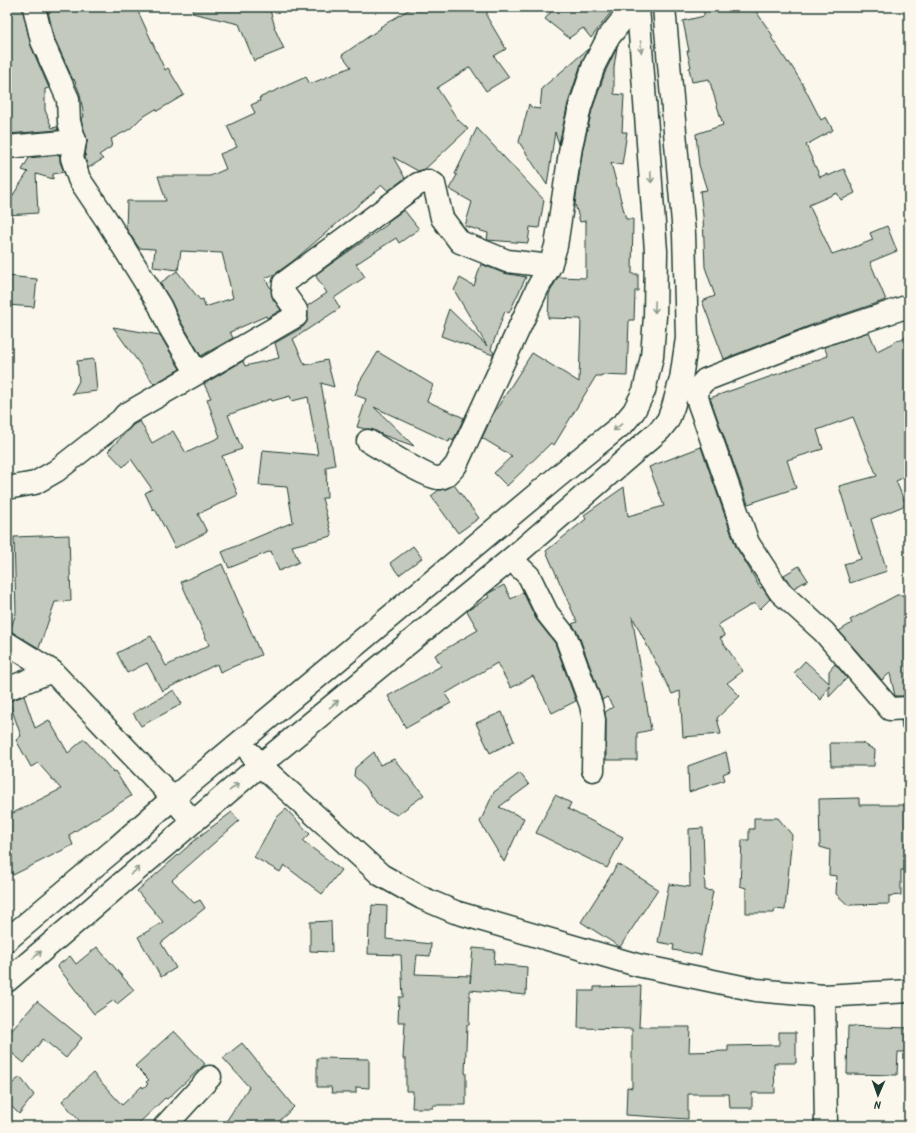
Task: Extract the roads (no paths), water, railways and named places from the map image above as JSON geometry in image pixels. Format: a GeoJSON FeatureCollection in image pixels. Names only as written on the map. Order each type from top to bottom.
{"type":"FeatureCollection","features":[{"type":"Feature","properties":{"kind":"street"},"geometry":{"type":"LineString","coordinates":[[34,7],[42,41],[68,99],[68,122],[75,141],[72,158],[79,179],[106,218],[160,306],[169,326],[192,364],[198,369],[203,370]]}},
{"type":"Feature","properties":{"kind":"street"},"geometry":{"type":"LineString","coordinates":[[7,981],[260,765],[511,558],[660,430],[668,420],[681,379],[686,338],[684,234],[664,7]]}},
{"type":"Feature","properties":{"kind":"street"},"geometry":{"type":"LineString","coordinates":[[368,441],[423,472],[437,478],[445,477],[456,465],[538,287],[550,266],[556,246],[571,146],[580,107],[594,65],[608,38],[623,19],[638,8]]}},
{"type":"Feature","properties":{"kind":"street"},"geometry":{"type":"LineString","coordinates":[[7,940],[173,798],[471,548],[624,423],[634,411],[644,390],[652,356],[655,316],[656,251],[638,8]]}},
{"type":"Feature","properties":{"kind":"street"},"geometry":{"type":"LineString","coordinates":[[7,147],[75,141]]}},
{"type":"Feature","properties":{"kind":"street"},"geometry":{"type":"LineString","coordinates":[[7,488],[34,483],[56,472],[121,420],[125,415],[296,316],[296,310],[283,292],[284,283],[418,184],[428,181],[434,184],[442,218],[460,242],[507,261],[550,266]]}},
{"type":"Feature","properties":{"kind":"street"},"geometry":{"type":"LineString","coordinates":[[909,306],[813,338],[706,380],[698,388],[697,398],[748,543],[780,592],[824,632],[890,709],[909,708]]}},
{"type":"Feature","properties":{"kind":"street"},"geometry":{"type":"LineString","coordinates":[[511,558],[529,576],[547,613],[566,636],[593,713],[593,770]]}},
{"type":"Feature","properties":{"kind":"street"},"geometry":{"type":"LineString","coordinates":[[7,643],[52,671],[194,822]]}},
{"type":"Feature","properties":{"kind":"street"},"geometry":{"type":"LineString","coordinates":[[7,689],[52,671]]}},
{"type":"Feature","properties":{"kind":"street"},"geometry":{"type":"LineString","coordinates":[[240,742],[260,765],[381,874],[422,898],[455,912],[637,965],[756,990],[824,996],[909,991]]}},
{"type":"Feature","properties":{"kind":"street"},"geometry":{"type":"LineString","coordinates":[[824,996],[826,1126]]}},
{"type":"Feature","properties":{"kind":"street"},"geometry":{"type":"LineString","coordinates":[[165,1126],[210,1077]]}}]}
